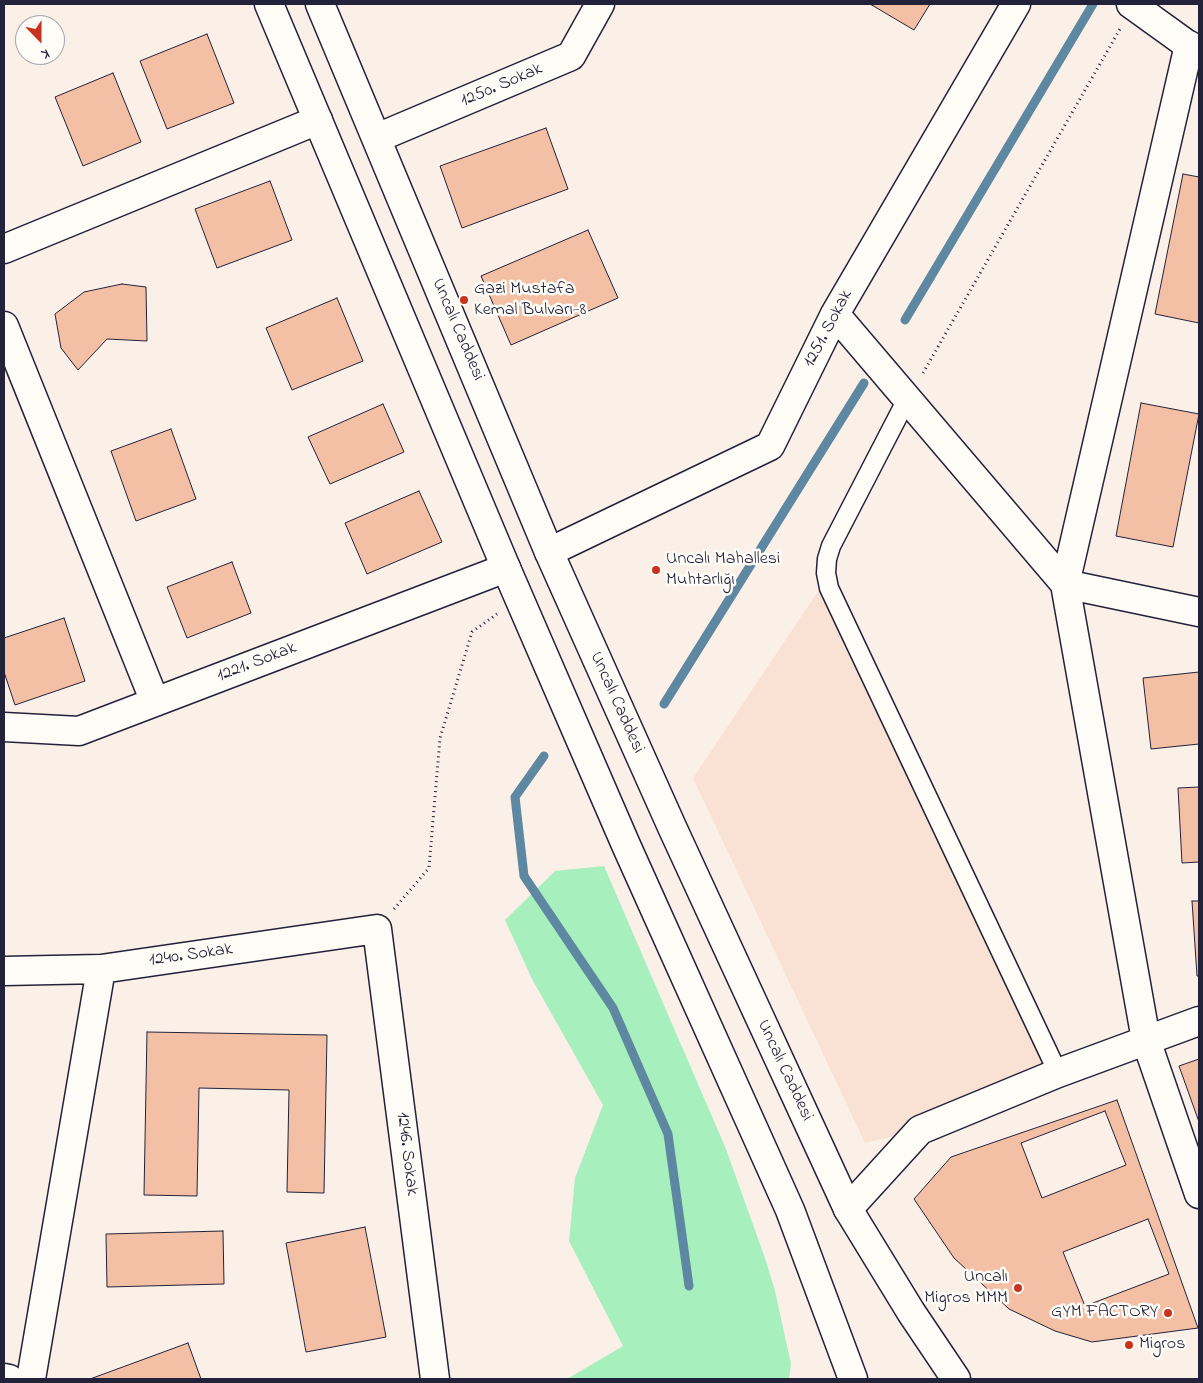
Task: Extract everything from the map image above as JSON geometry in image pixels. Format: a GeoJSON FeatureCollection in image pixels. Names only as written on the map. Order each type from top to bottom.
{"type":"FeatureCollection","features":[{"type":"Feature","properties":{"kind":"street"},"geometry":{"type":"LineString","coordinates":[[269,4],[506,568],[626,844],[790,1210],[853,1379]]}},
{"type":"Feature","properties":{"kind":"street","name":"Uncalı Caddesi"},"geometry":{"type":"LineString","coordinates":[[320,4],[549,552],[672,827],[848,1208],[911,1312],[956,1379]]}},
{"type":"Feature","properties":{"kind":"street","name":"1250. Sokak"},"geometry":{"type":"LineString","coordinates":[[377,138],[571,56],[600,4]]}},
{"type":"Feature","properties":{"kind":"street","name":"1251. Sokak"},"geometry":{"type":"LineString","coordinates":[[549,552],[770,446],[835,314],[1016,4]]}},
{"type":"Feature","properties":{"kind":"street"},"geometry":{"type":"LineString","coordinates":[[1132,5],[1194,49],[1065,584],[1146,1040],[1199,1194]]}},
{"type":"Feature","properties":{"kind":"street"},"geometry":{"type":"LineString","coordinates":[[4,249],[318,120]]}},
{"type":"Feature","properties":{"kind":"street"},"geometry":{"type":"LineString","coordinates":[[835,314],[1065,584],[1199,612]]}},
{"type":"Feature","properties":{"kind":"street"},"geometry":{"type":"LineString","coordinates":[[4,326],[155,702]]}},
{"type":"Feature","properties":{"kind":"street","name":"1221. Sokak"},"geometry":{"type":"LineString","coordinates":[[4,728],[79,731],[506,568]]}},
{"type":"Feature","properties":{"kind":"street","name":"1240. Sokak"},"geometry":{"type":"LineString","coordinates":[[4,972],[101,969],[377,929]]}},
{"type":"Feature","properties":{"kind":"street","name":"1246. Sokak"},"geometry":{"type":"LineString","coordinates":[[377,929],[435,1379]]}},
{"type":"Feature","properties":{"kind":"street"},"geometry":{"type":"LineString","coordinates":[[31,1379],[101,969]]}},
{"type":"Feature","properties":{"kind":"street"},"geometry":{"type":"LineString","coordinates":[[848,1208],[920,1130],[1058,1073],[1199,1021]]}},
{"type":"Feature","properties":{"kind":"street"},"geometry":{"type":"LineString","coordinates":[[4,1378],[9,1379]]}},
{"type":"Feature","properties":{"kind":"lane"},"geometry":{"type":"LineString","coordinates":[[907,399],[831,546],[827,559],[828,588],[1058,1073]]}},
{"type":"Feature","properties":{"kind":"path"},"geometry":{"type":"LineString","coordinates":[[907,399],[1132,5]]}},
{"type":"Feature","properties":{"kind":"path"},"geometry":{"type":"LineString","coordinates":[[377,929],[429,868],[440,738],[472,632],[499,612]]}},
{"type":"Feature","properties":{"kind":"shaded area"},"geometry":{"type":"Polygon","coordinates":[[[823,584],[1052,1076],[920,1130],[865,1143],[693,778],[823,584]]]}},
{"type":"Feature","properties":{"kind":"green space"},"geometry":{"type":"Polygon","coordinates":[[[604,866],[726,1149],[775,1291],[791,1364],[789,1379],[567,1379],[623,1346],[569,1241],[575,1178],[603,1105],[532,979],[505,920],[555,871],[604,866]]]}},
{"type":"Feature","properties":{"kind":"building"},"geometry":{"type":"Polygon","coordinates":[[[870,4],[930,4],[914,30],[870,4]]]}},
{"type":"Feature","properties":{"kind":"building"},"geometry":{"type":"Polygon","coordinates":[[[207,34],[234,103],[167,129],[140,61],[207,34]]]}},
{"type":"Feature","properties":{"kind":"building"},"geometry":{"type":"Polygon","coordinates":[[[113,73],[141,142],[83,166],[55,97],[113,73]]]}},
{"type":"Feature","properties":{"kind":"building"},"geometry":{"type":"Polygon","coordinates":[[[546,128],[568,189],[462,228],[440,166],[546,128]]]}},
{"type":"Feature","properties":{"kind":"building"},"geometry":{"type":"Polygon","coordinates":[[[1183,174],[1199,177],[1199,323],[1155,314],[1183,174]]]}},
{"type":"Feature","properties":{"kind":"building"},"geometry":{"type":"Polygon","coordinates":[[[270,181],[292,240],[217,268],[195,209],[270,181]]]}},
{"type":"Feature","properties":{"kind":"building"},"geometry":{"type":"Polygon","coordinates":[[[588,230],[618,298],[511,345],[481,276],[588,230]]]}},
{"type":"Feature","properties":{"kind":"building"},"geometry":{"type":"Polygon","coordinates":[[[122,284],[146,287],[147,341],[107,339],[78,370],[61,348],[55,314],[84,292],[122,284]]]}},
{"type":"Feature","properties":{"kind":"building"},"geometry":{"type":"Polygon","coordinates":[[[337,298],[363,361],[292,390],[266,328],[337,298]]]}},
{"type":"Feature","properties":{"kind":"building"},"geometry":{"type":"Polygon","coordinates":[[[1141,403],[1199,414],[1173,547],[1116,536],[1141,403]]]}},
{"type":"Feature","properties":{"kind":"building"},"geometry":{"type":"Polygon","coordinates":[[[383,404],[404,452],[330,484],[308,437],[383,404]]]}},
{"type":"Feature","properties":{"kind":"building"},"geometry":{"type":"Polygon","coordinates":[[[171,429],[196,499],[136,521],[111,451],[171,429]]]}},
{"type":"Feature","properties":{"kind":"building"},"geometry":{"type":"Polygon","coordinates":[[[419,491],[442,542],[367,574],[345,523],[419,491]]]}},
{"type":"Feature","properties":{"kind":"building"},"geometry":{"type":"Polygon","coordinates":[[[232,562],[251,613],[187,638],[167,587],[232,562]]]}},
{"type":"Feature","properties":{"kind":"building"},"geometry":{"type":"Polygon","coordinates":[[[64,618],[85,681],[15,705],[4,672],[4,638],[64,618]]]}},
{"type":"Feature","properties":{"kind":"building"},"geometry":{"type":"Polygon","coordinates":[[[1199,672],[1199,744],[1151,749],[1143,678],[1199,672]]]}},
{"type":"Feature","properties":{"kind":"building"},"geometry":{"type":"Polygon","coordinates":[[[1199,787],[1199,862],[1182,863],[1178,788],[1199,787]]]}},
{"type":"Feature","properties":{"kind":"building"},"geometry":{"type":"Polygon","coordinates":[[[1192,901],[1199,901],[1199,976],[1197,976],[1192,901]]]}},
{"type":"Feature","properties":{"kind":"building"},"geometry":{"type":"Polygon","coordinates":[[[147,1032],[327,1035],[324,1193],[287,1192],[289,1090],[199,1088],[197,1196],[144,1195],[147,1032]]]}},
{"type":"Feature","properties":{"kind":"building"},"geometry":{"type":"Polygon","coordinates":[[[1199,1059],[1199,1122],[1179,1066],[1199,1059]]]}},
{"type":"Feature","properties":{"kind":"building"},"geometry":{"type":"Polygon","coordinates":[[[1117,1100],[1198,1328],[1092,1342],[1055,1331],[1009,1309],[954,1258],[914,1199],[951,1157],[1117,1100]]]}},
{"type":"Feature","properties":{"kind":"building"},"geometry":{"type":"Polygon","coordinates":[[[1105,1111],[1126,1165],[1042,1198],[1021,1143],[1105,1111]]]}},
{"type":"Feature","properties":{"kind":"building"},"geometry":{"type":"Polygon","coordinates":[[[1148,1219],[1169,1274],[1085,1306],[1063,1252],[1148,1219]]]}},
{"type":"Feature","properties":{"kind":"building"},"geometry":{"type":"Polygon","coordinates":[[[365,1227],[386,1337],[306,1352],[286,1243],[365,1227]]]}},
{"type":"Feature","properties":{"kind":"building"},"geometry":{"type":"Polygon","coordinates":[[[223,1231],[224,1284],[107,1287],[106,1234],[223,1231]]]}},
{"type":"Feature","properties":{"kind":"building"},"geometry":{"type":"Polygon","coordinates":[[[188,1343],[201,1379],[90,1379],[188,1343]]]}},
{"type":"Feature","properties":{"kind":"waterway"},"geometry":{"type":"LineString","coordinates":[[905,320],[1093,4]]}},
{"type":"Feature","properties":{"kind":"waterway"},"geometry":{"type":"LineString","coordinates":[[664,704],[864,383]]}},
{"type":"Feature","properties":{"kind":"waterway"},"geometry":{"type":"LineString","coordinates":[[544,756],[515,797],[524,876],[613,1008],[668,1134],[689,1286]]}},
{"type":"Feature","properties":{"kind":"place","name":"Gazi Mustafa Kemal Bulvarı-8"},"geometry":{"type":"Point","coordinates":[464,300]}},
{"type":"Feature","properties":{"kind":"place","name":"Uncalı Mahallesi Muhtarlığı"},"geometry":{"type":"Point","coordinates":[656,570]}},
{"type":"Feature","properties":{"kind":"place","name":"Uncalı Migros MMM"},"geometry":{"type":"Point","coordinates":[1018,1288]}},
{"type":"Feature","properties":{"kind":"place","name":"GYM FACTORY"},"geometry":{"type":"Point","coordinates":[1168,1313]}},
{"type":"Feature","properties":{"kind":"place","name":"Migros"},"geometry":{"type":"Point","coordinates":[1129,1345]}}]}
